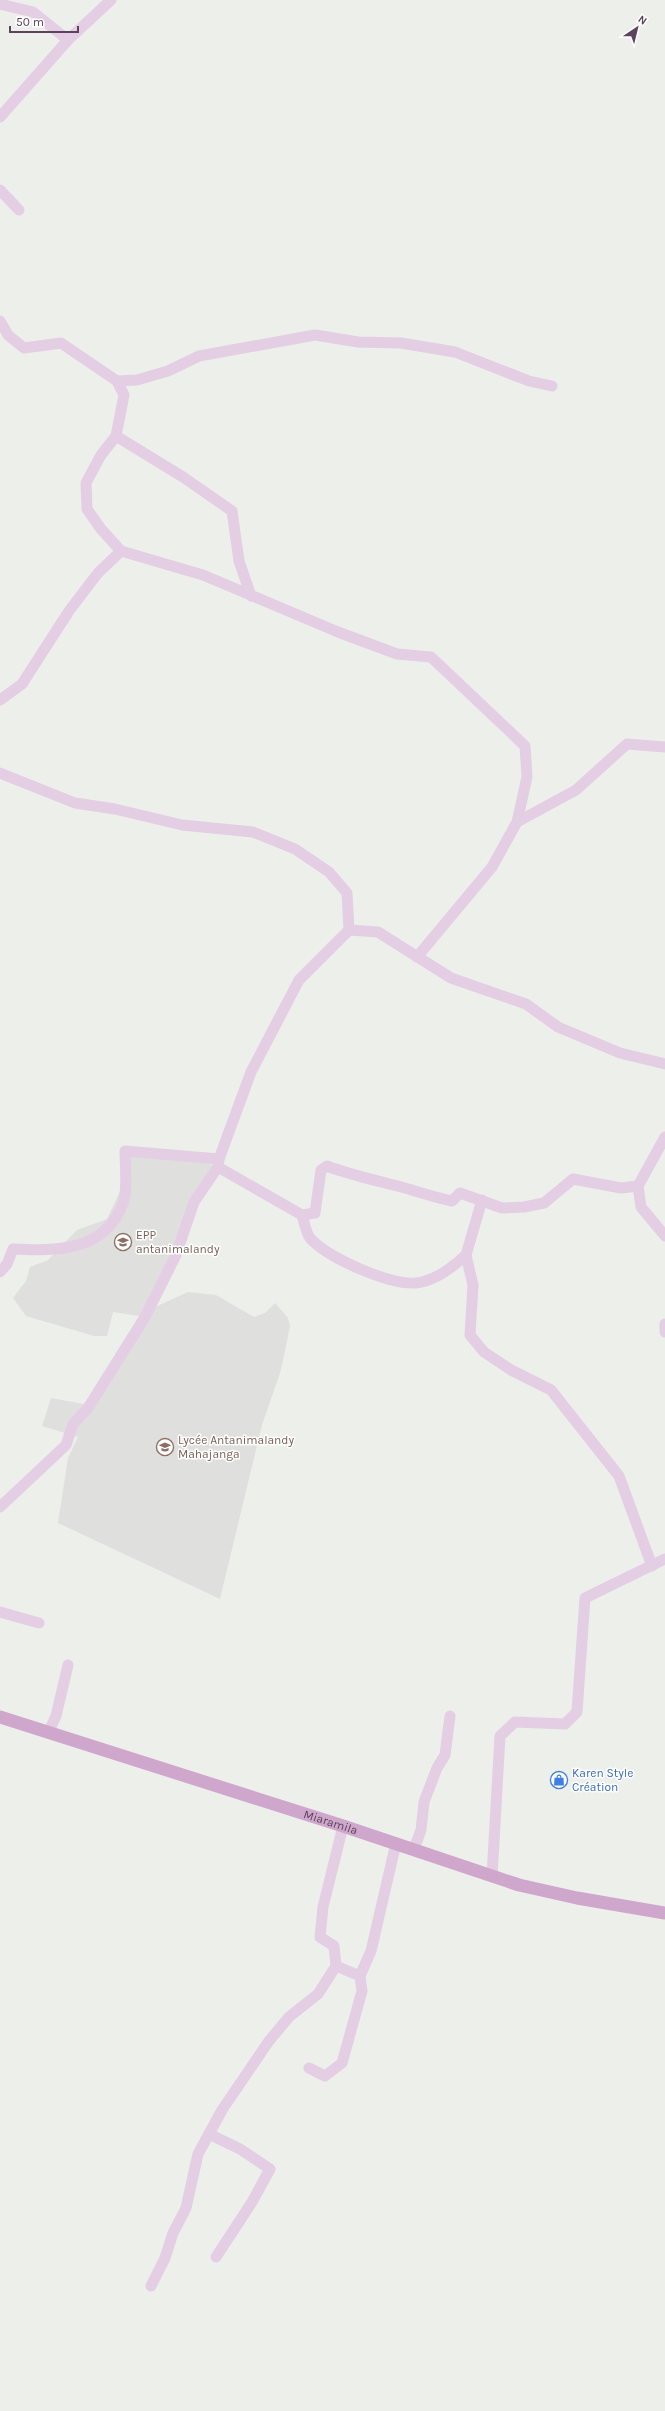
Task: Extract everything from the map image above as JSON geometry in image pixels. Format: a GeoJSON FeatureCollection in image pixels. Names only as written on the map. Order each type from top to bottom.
{"type":"FeatureCollection","features":[{"type":"Feature","properties":{"kind":"main road","name":"Miaramila"},"geometry":{"type":"LineString","coordinates":[[0,1717],[48,1731],[396,1843],[492,1877],[577,1898],[665,1913]]}},
{"type":"Feature","properties":{"kind":"street"},"geometry":{"type":"LineString","coordinates":[[0,117],[68,40],[111,0]]}},
{"type":"Feature","properties":{"kind":"street"},"geometry":{"type":"LineString","coordinates":[[0,4],[33,12],[68,40]]}},
{"type":"Feature","properties":{"kind":"street"},"geometry":{"type":"LineString","coordinates":[[0,190],[18,210]]}},
{"type":"Feature","properties":{"kind":"street"},"geometry":{"type":"LineString","coordinates":[[0,321],[8,335],[24,348],[61,343],[117,381],[124,395],[116,436],[101,455],[86,483],[87,509],[100,529],[121,551],[203,575],[338,632],[396,654],[431,657],[525,746],[527,777],[517,822],[492,867],[417,957]]}},
{"type":"Feature","properties":{"kind":"street"},"geometry":{"type":"LineString","coordinates":[[117,381],[137,380],[168,371],[199,356],[315,335],[358,342],[401,343],[455,352],[529,381],[552,386]]}},
{"type":"Feature","properties":{"kind":"street"},"geometry":{"type":"LineString","coordinates":[[116,436],[183,477],[232,511],[239,561],[251,596]]}},
{"type":"Feature","properties":{"kind":"street"},"geometry":{"type":"LineString","coordinates":[[0,700],[22,684],[93,580],[121,551]]}},
{"type":"Feature","properties":{"kind":"street"},"geometry":{"type":"LineString","coordinates":[[517,822],[576,790],[627,744],[665,747]]}},
{"type":"Feature","properties":{"kind":"street"},"geometry":{"type":"LineString","coordinates":[[0,773],[75,803],[115,809],[182,825],[253,832],[295,850],[329,872],[347,893],[349,930],[299,980],[251,1072],[218,1163],[194,1202],[176,1254],[146,1317],[88,1408],[73,1424],[66,1445],[0,1507]]}},
{"type":"Feature","properties":{"kind":"street"},"geometry":{"type":"LineString","coordinates":[[349,930],[378,932],[450,978],[526,1004],[558,1027],[620,1054],[665,1064]]}},
{"type":"Feature","properties":{"kind":"street"},"geometry":{"type":"LineString","coordinates":[[665,1137],[638,1186],[641,1207],[665,1236]]}},
{"type":"Feature","properties":{"kind":"street"},"geometry":{"type":"LineString","coordinates":[[0,1272],[6,1264],[13,1249],[49,1250],[75,1247],[99,1237],[112,1222],[124,1203],[126,1151],[218,1163],[302,1215],[315,1213],[321,1170],[327,1166],[361,1178],[398,1186],[434,1198],[452,1201],[460,1193],[502,1208],[544,1203],[573,1179],[621,1188],[638,1186]]}},
{"type":"Feature","properties":{"kind":"street"},"geometry":{"type":"LineString","coordinates":[[482,1200],[466,1255],[473,1285],[470,1335],[484,1352],[512,1370],[551,1390],[619,1476],[652,1566]]}},
{"type":"Feature","properties":{"kind":"street"},"geometry":{"type":"LineString","coordinates":[[302,1215],[309,1238],[339,1258],[396,1282],[417,1283],[450,1270],[466,1255]]}},
{"type":"Feature","properties":{"kind":"street"},"geometry":{"type":"LineString","coordinates":[[665,1324],[665,1332]]}},
{"type":"Feature","properties":{"kind":"street"},"geometry":{"type":"LineString","coordinates":[[492,1877],[500,1736],[515,1722],[564,1724],[577,1712],[585,1598],[665,1559]]}},
{"type":"Feature","properties":{"kind":"street"},"geometry":{"type":"LineString","coordinates":[[0,1612],[39,1623]]}},
{"type":"Feature","properties":{"kind":"street"},"geometry":{"type":"LineString","coordinates":[[48,1731],[56,1716],[68,1665]]}},
{"type":"Feature","properties":{"kind":"street"},"geometry":{"type":"LineString","coordinates":[[414,1849],[422,1830],[424,1802],[437,1768],[445,1755],[450,1716]]}},
{"type":"Feature","properties":{"kind":"street"},"geometry":{"type":"LineString","coordinates":[[151,2286],[165,2258],[173,2233],[186,2208],[198,2154],[222,2110],[269,2041],[289,2017],[318,1994],[336,1966],[334,1946],[320,1937],[323,1907],[343,1826]]}},
{"type":"Feature","properties":{"kind":"street"},"geometry":{"type":"LineString","coordinates":[[309,2068],[324,2076],[342,2063],[362,1991],[360,1976],[371,1951],[396,1843]]}},
{"type":"Feature","properties":{"kind":"street"},"geometry":{"type":"LineString","coordinates":[[336,1966],[360,1976]]}},
{"type":"Feature","properties":{"kind":"street"},"geometry":{"type":"LineString","coordinates":[[209,2134],[240,2149],[270,2169],[252,2202],[216,2257]]}},
{"type":"Feature","properties":{"kind":"shaded area","name":"EPP antanimalandy"},"geometry":{"type":"Polygon","coordinates":[[[131,1148],[185,1154],[218,1167],[194,1202],[145,1317],[113,1312],[107,1336],[94,1336],[26,1316],[13,1298],[26,1281],[30,1267],[48,1260],[77,1230],[107,1219],[124,1183],[131,1148]]]}},
{"type":"Feature","properties":{"kind":"shaded area","name":"Lycée Antanimalandy Mahajanga"},"geometry":{"type":"Polygon","coordinates":[[[188,1292],[216,1295],[254,1317],[265,1313],[275,1303],[288,1318],[290,1326],[281,1370],[262,1425],[220,1599],[58,1523],[68,1458],[78,1437],[42,1426],[51,1398],[94,1406],[155,1307],[188,1292]]]}},
{"type":"Feature","properties":{"kind":"place","name":"EPP antanimalandy"},"geometry":{"type":"Point","coordinates":[123,1242]}},
{"type":"Feature","properties":{"kind":"place","name":"Lycée Antanimalandy Mahajanga"},"geometry":{"type":"Point","coordinates":[165,1447]}},
{"type":"Feature","properties":{"kind":"place","name":"Karen Style Création"},"geometry":{"type":"Point","coordinates":[559,1780]}}]}
